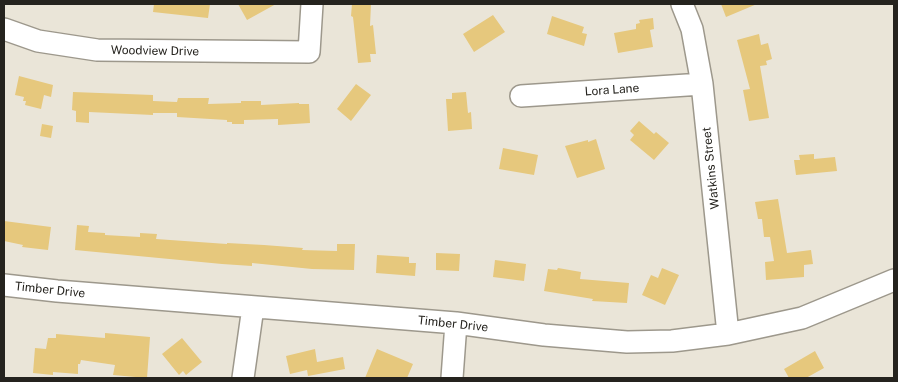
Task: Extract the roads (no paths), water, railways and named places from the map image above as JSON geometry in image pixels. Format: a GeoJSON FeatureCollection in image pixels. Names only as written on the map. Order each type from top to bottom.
{"type":"FeatureCollection","features":[{"type":"Feature","properties":{"kind":"street","name":"Woodview Drive"},"geometry":{"type":"LineString","coordinates":[[4,29],[38,41],[98,50],[309,52],[312,4]]}},
{"type":"Feature","properties":{"kind":"street","name":"Watkins Street"},"geometry":{"type":"LineString","coordinates":[[682,4],[692,28],[702,84],[728,334]]}},
{"type":"Feature","properties":{"kind":"street","name":"Lora Lane"},"geometry":{"type":"LineString","coordinates":[[521,96],[702,84]]}},
{"type":"Feature","properties":{"kind":"street","name":"Timber Drive"},"geometry":{"type":"LineString","coordinates":[[4,286],[57,292],[456,323],[544,335],[627,342],[672,341],[728,334],[802,318],[894,280]]}},
{"type":"Feature","properties":{"kind":"street"},"geometry":{"type":"LineString","coordinates":[[243,378],[253,307]]}},
{"type":"Feature","properties":{"kind":"street"},"geometry":{"type":"LineString","coordinates":[[452,378],[456,323]]}}]}
